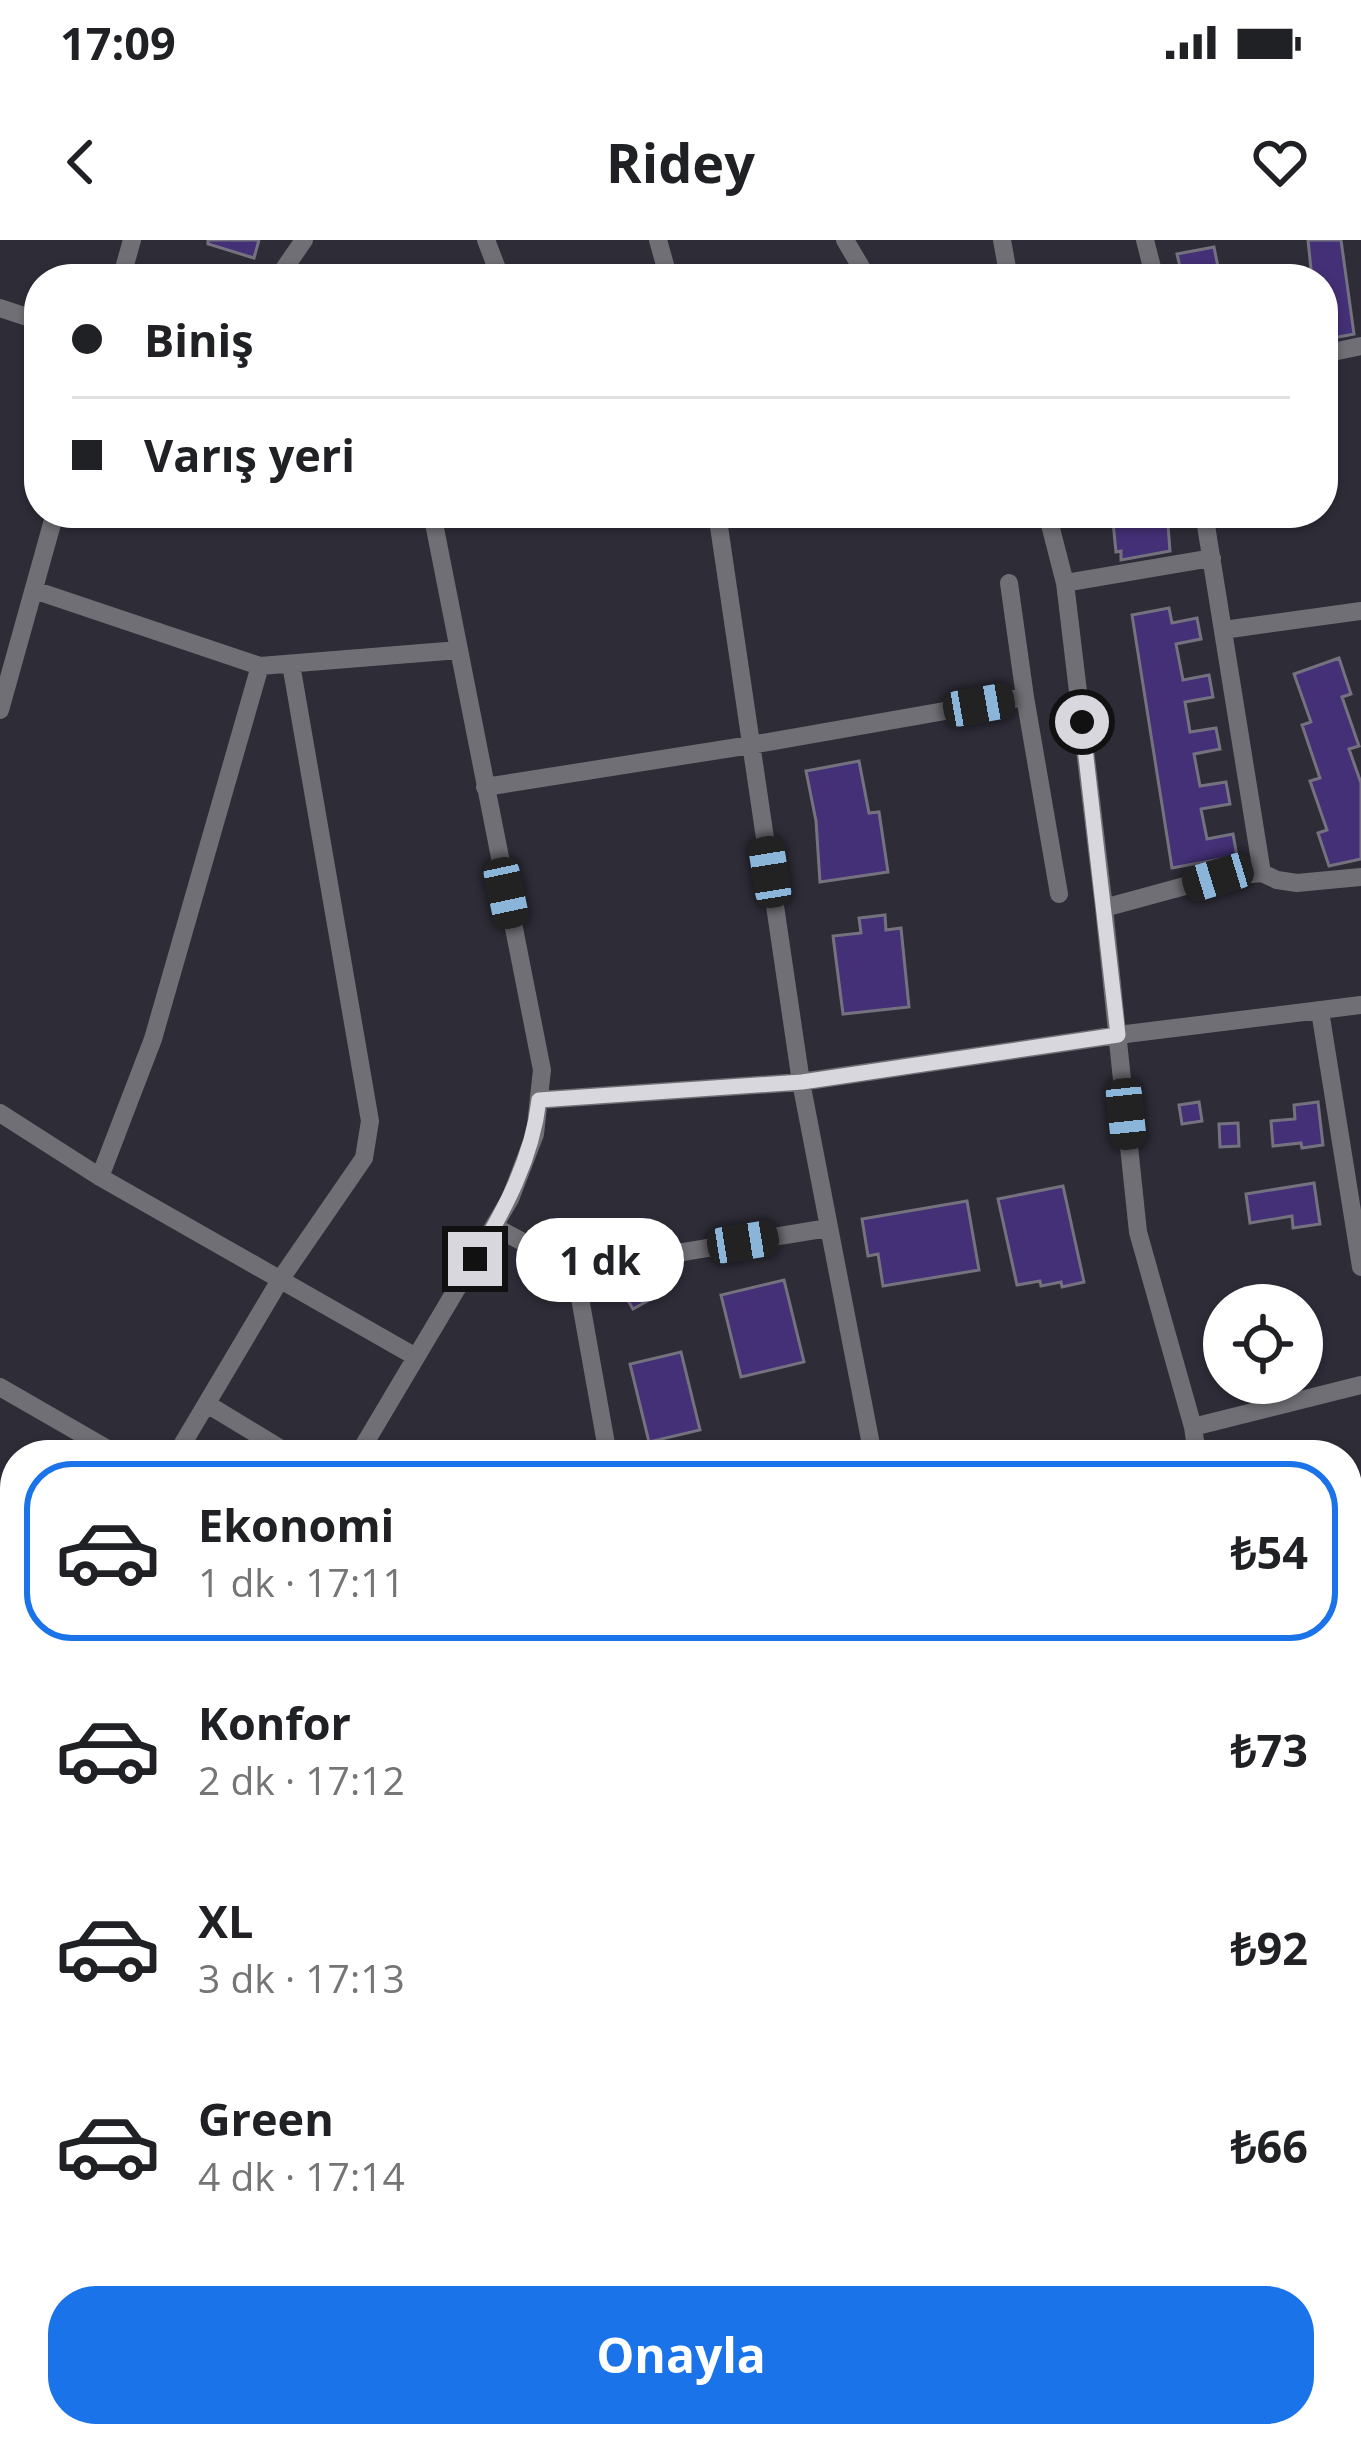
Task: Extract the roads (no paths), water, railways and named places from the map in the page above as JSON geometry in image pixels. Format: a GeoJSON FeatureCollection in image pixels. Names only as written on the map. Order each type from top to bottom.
{"type":"FeatureCollection","features":[{"type":"Feature","properties":{"kind":"street"},"geometry":{"type":"LineString","coordinates":[[0,710],[51,528]]}},
{"type":"Feature","properties":{"kind":"street"},"geometry":{"type":"LineString","coordinates":[[367,1440],[510,1199],[535,1134],[542,1070],[435,528]]}},
{"type":"Feature","properties":{"kind":"street"},"geometry":{"type":"LineString","coordinates":[[719,528],[802,1082],[870,1440]]}},
{"type":"Feature","properties":{"kind":"street"},"geometry":{"type":"LineString","coordinates":[[1051,528],[1065,583],[1138,1232],[1195,1440]]}},
{"type":"Feature","properties":{"kind":"street"},"geometry":{"type":"LineString","coordinates":[[1207,528],[1262,873]]}},
{"type":"Feature","properties":{"kind":"street"},"geometry":{"type":"LineString","coordinates":[[1065,583],[1212,558]]}},
{"type":"Feature","properties":{"kind":"street"},"geometry":{"type":"LineString","coordinates":[[1009,583],[1059,894]]}},
{"type":"Feature","properties":{"kind":"street"},"geometry":{"type":"LineString","coordinates":[[34,590],[260,666],[459,650]]}},
{"type":"Feature","properties":{"kind":"street"},"geometry":{"type":"LineString","coordinates":[[1223,630],[1361,611]]}},
{"type":"Feature","properties":{"kind":"street"},"geometry":{"type":"LineString","coordinates":[[185,1440],[280,1280],[364,1158],[370,1121],[291,664]]}},
{"type":"Feature","properties":{"kind":"street"},"geometry":{"type":"LineString","coordinates":[[100,1178],[153,1039],[260,666]]}},
{"type":"Feature","properties":{"kind":"street"},"geometry":{"type":"LineString","coordinates":[[485,787],[1024,697]]}},
{"type":"Feature","properties":{"kind":"street"},"geometry":{"type":"LineString","coordinates":[[1104,908],[1218,877],[1262,873],[1297,884],[1361,877]]}},
{"type":"Feature","properties":{"kind":"street"},"geometry":{"type":"LineString","coordinates":[[539,1100],[802,1082],[1361,1005]]}},
{"type":"Feature","properties":{"kind":"street"},"geometry":{"type":"LineString","coordinates":[[1320,1011],[1361,1267]]}},
{"type":"Feature","properties":{"kind":"street"},"geometry":{"type":"LineString","coordinates":[[0,1113],[100,1178],[416,1357]]}},
{"type":"Feature","properties":{"kind":"street"},"geometry":{"type":"LineString","coordinates":[[494,1227],[575,1270],[828,1228]]}},
{"type":"Feature","properties":{"kind":"street"},"geometry":{"type":"LineString","coordinates":[[575,1270],[605,1440]]}},
{"type":"Feature","properties":{"kind":"street"},"geometry":{"type":"LineString","coordinates":[[1193,1427],[1361,1385]]}},
{"type":"Feature","properties":{"kind":"street"},"geometry":{"type":"LineString","coordinates":[[0,1387],[92,1440]]}},
{"type":"Feature","properties":{"kind":"street"},"geometry":{"type":"LineString","coordinates":[[207,1404],[266,1440]]}}]}
